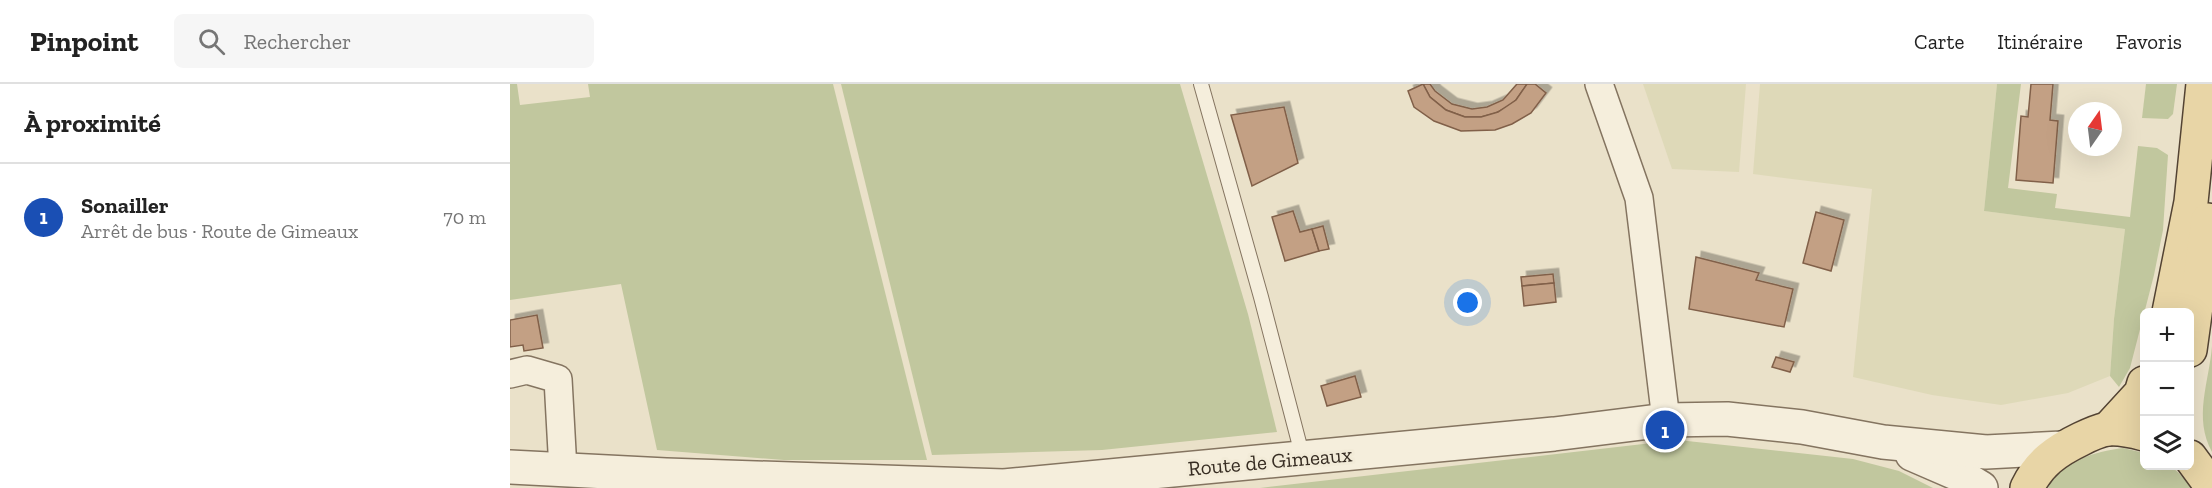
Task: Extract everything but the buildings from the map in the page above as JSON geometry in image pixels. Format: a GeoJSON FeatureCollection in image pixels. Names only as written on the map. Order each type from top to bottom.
{"type":"FeatureCollection","features":[{"type":"Feature","properties":{"kind":"main road"},"geometry":{"type":"LineString","coordinates":[[2170,308],[2190,202],[2203,84]]}},
{"type":"Feature","properties":{"kind":"main road"},"geometry":{"type":"LineString","coordinates":[[2194,321],[2212,192]]}},
{"type":"Feature","properties":{"kind":"main road"},"geometry":{"type":"LineString","coordinates":[[2108,429],[2140,394]]}},
{"type":"Feature","properties":{"kind":"main road","name":"Route de Gimeaux"},"geometry":{"type":"LineString","coordinates":[[2062,448],[2093,433],[2108,429],[2140,433]]}},
{"type":"Feature","properties":{"kind":"main road"},"geometry":{"type":"LineString","coordinates":[[2027,488],[2034,474],[2047,459],[2062,448]]}},
{"type":"Feature","properties":{"kind":"main road"},"geometry":{"type":"LineString","coordinates":[[2194,462],[2212,488]]}},
{"type":"Feature","properties":{"kind":"street"},"geometry":{"type":"LineString","coordinates":[[1599,84],[1639,198],[1666,420]]}},
{"type":"Feature","properties":{"kind":"street"},"geometry":{"type":"LineString","coordinates":[[510,374],[527,370],[558,379],[563,470]]}},
{"type":"Feature","properties":{"kind":"street","name":"Route de Gimeaux"},"geometry":{"type":"LineString","coordinates":[[510,467],[747,483],[1004,487],[1554,435],[1666,420],[1727,419],[1802,427],[1883,442],[1986,452],[2062,448]]}},
{"type":"Feature","properties":{"kind":"street","name":"Route de Gimeaux"},"geometry":{"type":"LineString","coordinates":[[1883,442],[1958,474],[1981,488]]}},
{"type":"Feature","properties":{"kind":"lane"},"geometry":{"type":"LineString","coordinates":[[1201,84],[1261,297],[1303,458]]}},
{"type":"Feature","properties":{"kind":"shaded area"},"geometry":{"type":"Polygon","coordinates":[[[1643,84],[1746,84],[1739,172],[1672,169],[1643,84]]]}},
{"type":"Feature","properties":{"kind":"shaded area"},"geometry":{"type":"Polygon","coordinates":[[[1760,84],[1997,84],[1984,211],[2125,229],[2114,319],[2110,376],[2068,393],[2001,405],[1932,395],[1853,377],[1872,189],[1753,174],[1760,84]]]}},
{"type":"Feature","properties":{"kind":"green space"},"geometry":{"type":"Polygon","coordinates":[[[510,84],[517,84],[520,105],[590,97],[588,84],[833,84],[927,460],[784,460],[657,450],[621,284],[510,300],[510,84]]]}},
{"type":"Feature","properties":{"kind":"green space"},"geometry":{"type":"Polygon","coordinates":[[[841,84],[1180,84],[1248,314],[1277,432],[1102,450],[932,455],[841,84]]]}},
{"type":"Feature","properties":{"kind":"green space"},"geometry":{"type":"Polygon","coordinates":[[[1997,84],[2021,84],[2008,188],[2057,194],[2055,208],[2130,217],[2138,146],[2157,148],[2168,155],[2163,230],[2154,275],[2145,308],[2140,308],[2140,329],[2130,368],[2119,387],[2110,376],[2114,319],[2125,229],[1984,211],[1997,84]]]}},
{"type":"Feature","properties":{"kind":"green space"},"geometry":{"type":"Polygon","coordinates":[[[2146,84],[2177,84],[2173,114],[2168,119],[2142,118],[2146,84]]]}},
{"type":"Feature","properties":{"kind":"green space"},"geometry":{"type":"Polygon","coordinates":[[[2212,346],[2212,452],[2206,439],[2203,413],[2212,346]]]}},
{"type":"Feature","properties":{"kind":"green space"},"geometry":{"type":"Polygon","coordinates":[[[1678,440],[1853,459],[1899,471],[1933,488],[1260,488],[1678,440]]]}},
{"type":"Feature","properties":{"kind":"green space"},"geometry":{"type":"Polygon","coordinates":[[[2123,448],[2140,452],[2140,470],[2176,470],[2192,488],[2048,488],[2062,470],[2080,459],[2123,448]]]}},
{"type":"Feature","properties":{"kind":"place","name":"Sonailler"},"geometry":{"type":"Point","coordinates":[1665,430]}}]}
